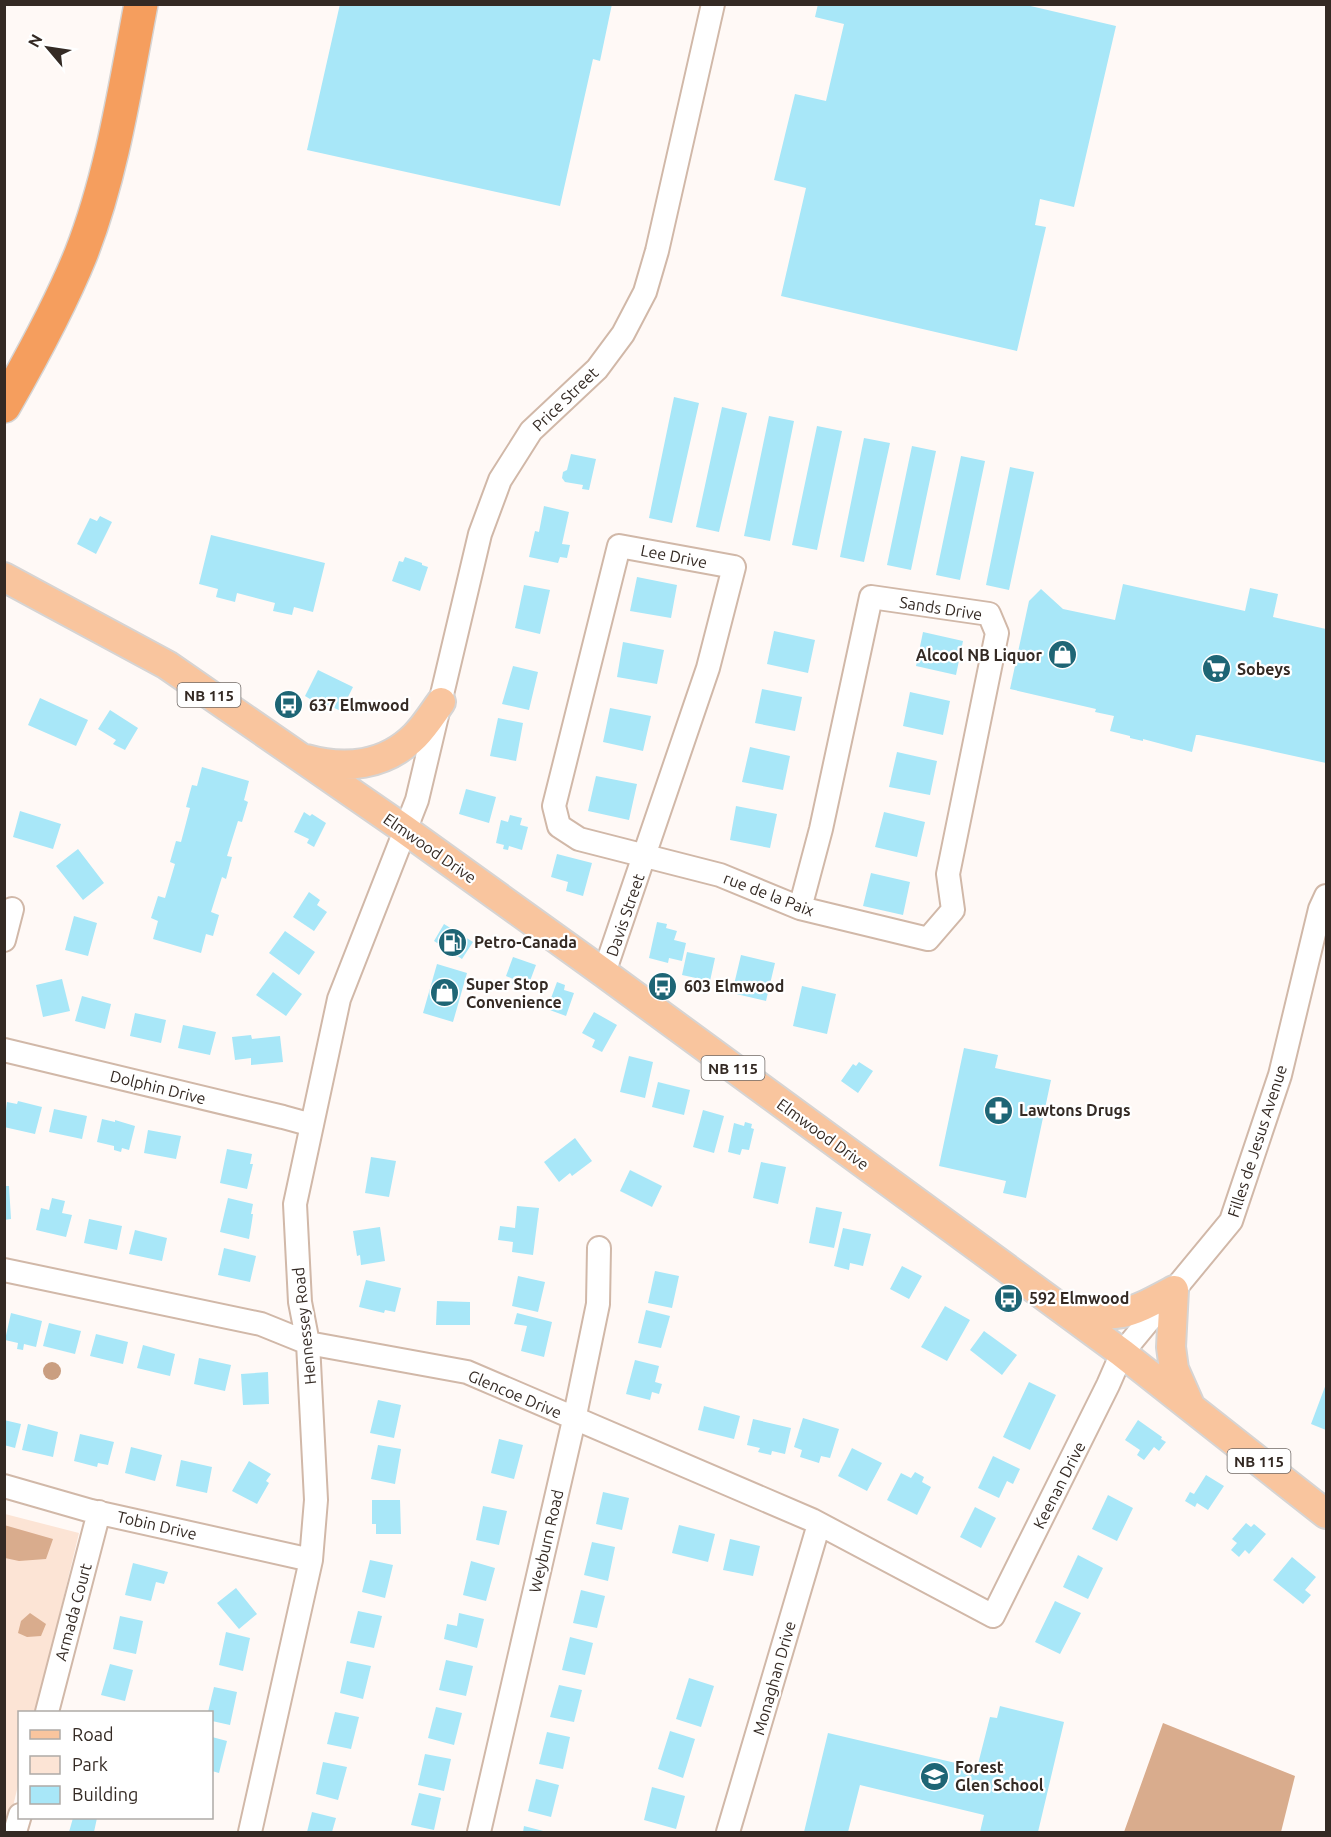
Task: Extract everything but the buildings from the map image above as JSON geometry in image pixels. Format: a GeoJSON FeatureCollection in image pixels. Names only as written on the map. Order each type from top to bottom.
{"type":"FeatureCollection","features":[{"type":"Feature","properties":{"kind":"highway"},"geometry":{"type":"LineString","coordinates":[[4,406],[52,316],[84,244],[101,194],[141,4]]}},
{"type":"Feature","properties":{"kind":"main road","name":"Elmwood Drive"},"geometry":{"type":"LineString","coordinates":[[4,577],[166,665],[404,829],[1122,1353],[1326,1514]]}},
{"type":"Feature","properties":{"kind":"main road"},"geometry":{"type":"LineString","coordinates":[[296,756],[327,765],[359,764],[389,754],[415,736],[441,702]]}},
{"type":"Feature","properties":{"kind":"main road"},"geometry":{"type":"LineString","coordinates":[[1061,1308],[1110,1316],[1131,1312],[1174,1290]]}},
{"type":"Feature","properties":{"kind":"main road"},"geometry":{"type":"LineString","coordinates":[[1174,1290],[1171,1347],[1174,1370],[1191,1408]]}},
{"type":"Feature","properties":{"kind":"street","name":"Price Street"},"geometry":{"type":"LineString","coordinates":[[404,829],[417,800],[480,534],[500,480],[531,431],[597,369],[623,334],[645,292],[657,251],[713,4]]}},
{"type":"Feature","properties":{"kind":"street","name":"Lee Drive"},"geometry":{"type":"LineString","coordinates":[[619,546],[734,567],[708,668],[645,856],[579,840],[559,826],[555,806],[619,546]]}},
{"type":"Feature","properties":{"kind":"street","name":"Sands Drive"},"geometry":{"type":"LineString","coordinates":[[800,908],[821,829],[871,597],[989,614],[997,633],[948,874],[953,910],[928,939]]}},
{"type":"Feature","properties":{"kind":"street","name":"Hennessey Road"},"geometry":{"type":"LineString","coordinates":[[250,1833],[311,1560],[316,1500],[308,1343],[300,1302],[295,1203],[339,999],[404,829]]}},
{"type":"Feature","properties":{"kind":"street","name":"Davis Street"},"geometry":{"type":"LineString","coordinates":[[604,973],[645,856]]}},
{"type":"Feature","properties":{"kind":"street","name":"rue de la Paix"},"geometry":{"type":"LineString","coordinates":[[645,856],[720,875],[800,908],[928,939]]}},
{"type":"Feature","properties":{"kind":"street","name":"Filles de Jesus Avenue"},"geometry":{"type":"LineString","coordinates":[[1122,1353],[1232,1221],[1280,1075],[1320,909],[1326,896]]}},
{"type":"Feature","properties":{"kind":"street"},"geometry":{"type":"LineString","coordinates":[[4,940],[12,909]]}},
{"type":"Feature","properties":{"kind":"street","name":"Dolphin Drive"},"geometry":{"type":"LineString","coordinates":[[4,1050],[312,1125]]}},
{"type":"Feature","properties":{"kind":"street","name":"Weyburn Road"},"geometry":{"type":"LineString","coordinates":[[479,1833],[574,1419],[598,1304],[599,1248]]}},
{"type":"Feature","properties":{"kind":"street","name":"Glencoe Drive"},"geometry":{"type":"LineString","coordinates":[[4,1270],[261,1324],[308,1343],[467,1372],[819,1524],[993,1616]]}},
{"type":"Feature","properties":{"kind":"street","name":"Keenan Drive"},"geometry":{"type":"LineString","coordinates":[[993,1616],[1122,1353]]}},
{"type":"Feature","properties":{"kind":"street","name":"Tobin Drive"},"geometry":{"type":"LineString","coordinates":[[4,1486],[99,1512],[311,1560]]}},
{"type":"Feature","properties":{"kind":"street","name":"Armada Court"},"geometry":{"type":"LineString","coordinates":[[48,1711],[99,1512]]}},
{"type":"Feature","properties":{"kind":"street","name":"Monaghan Drive"},"geometry":{"type":"LineString","coordinates":[[728,1833],[819,1524]]}},
{"type":"Feature","properties":{"kind":"green space"},"geometry":{"type":"Polygon","coordinates":[[[5,1514],[79,1533],[36,1711],[18,1711],[18,1785],[7,1832],[5,1832],[5,1514]]]}},
{"type":"Feature","properties":{"kind":"shaded area"},"geometry":{"type":"Polygon","coordinates":[[[48,1362],[56,1362],[61,1367],[59,1378],[48,1380],[43,1375],[43,1367],[48,1362]]]}},
{"type":"Feature","properties":{"kind":"shaded area"},"geometry":{"type":"Polygon","coordinates":[[[4,1525],[53,1539],[46,1559],[19,1561],[5,1558],[4,1525]]]}},
{"type":"Feature","properties":{"kind":"shaded area"},"geometry":{"type":"Polygon","coordinates":[[[30,1613],[46,1624],[41,1636],[27,1637],[18,1633],[21,1621],[30,1613]]]}},
{"type":"Feature","properties":{"kind":"shaded area"},"geometry":{"type":"Polygon","coordinates":[[[1163,1723],[1295,1776],[1281,1832],[1124,1832],[1163,1723]]]}},
{"type":"Feature","properties":{"kind":"place","name":"Alcool NB Liquor"},"geometry":{"type":"Point","coordinates":[1063,655]}},
{"type":"Feature","properties":{"kind":"place","name":"Sobeys"},"geometry":{"type":"Point","coordinates":[1216,669]}},
{"type":"Feature","properties":{"kind":"place","name":"637 Elmwood"},"geometry":{"type":"Point","coordinates":[288,705]}},
{"type":"Feature","properties":{"kind":"place","name":"Petro-Canada"},"geometry":{"type":"Point","coordinates":[453,942]}},
{"type":"Feature","properties":{"kind":"place","name":"603 Elmwood"},"geometry":{"type":"Point","coordinates":[663,986]}},
{"type":"Feature","properties":{"kind":"place","name":"Super Stop Convenience"},"geometry":{"type":"Point","coordinates":[445,993]}},
{"type":"Feature","properties":{"kind":"place","name":"Lawtons Drugs"},"geometry":{"type":"Point","coordinates":[998,1110]}},
{"type":"Feature","properties":{"kind":"place","name":"592 Elmwood"},"geometry":{"type":"Point","coordinates":[1008,1298]}},
{"type":"Feature","properties":{"kind":"place","name":"Forest Glen School"},"geometry":{"type":"Point","coordinates":[934,1776]}}]}
